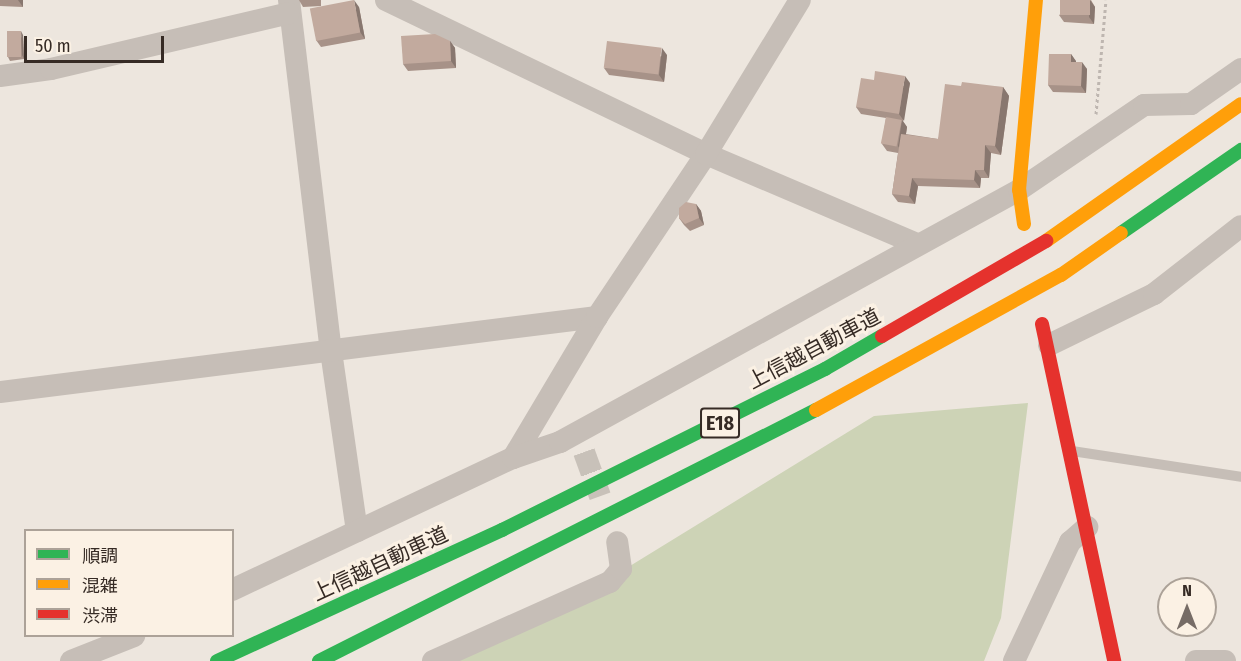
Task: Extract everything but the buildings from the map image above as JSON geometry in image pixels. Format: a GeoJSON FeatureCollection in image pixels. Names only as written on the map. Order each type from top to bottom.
{"type":"FeatureCollection","features":[{"type":"Feature","properties":{"kind":"main road"},"geometry":{"type":"LineString","coordinates":[[1024,224],[1019,190],[1036,0]]}},
{"type":"Feature","properties":{"kind":"main road","name":"上信越自動車道"},"geometry":{"type":"LineString","coordinates":[[218,661],[512,525],[825,369],[1045,242],[1197,138],[1241,104]]}},
{"type":"Feature","properties":{"kind":"main road","name":"E18"},"geometry":{"type":"LineString","coordinates":[[319,661],[840,398],[953,337],[1061,275],[1241,150]]}},
{"type":"Feature","properties":{"kind":"main road"},"geometry":{"type":"LineString","coordinates":[[1045,334],[1114,661]]}},
{"type":"Feature","properties":{"kind":"street"},"geometry":{"type":"LineString","coordinates":[[386,0],[706,154],[917,244]]}},
{"type":"Feature","properties":{"kind":"street"},"geometry":{"type":"LineString","coordinates":[[513,458],[597,317],[706,154],[800,0]]}},
{"type":"Feature","properties":{"kind":"street"},"geometry":{"type":"LineString","coordinates":[[0,76],[51,69],[289,7],[331,351],[357,531]]}},
{"type":"Feature","properties":{"kind":"street"},"geometry":{"type":"LineString","coordinates":[[234,589],[513,458],[580,443],[891,264],[917,244],[1019,190],[1143,105],[1191,104],[1241,69]]}},
{"type":"Feature","properties":{"kind":"street"},"geometry":{"type":"LineString","coordinates":[[1045,334],[1155,294],[1241,226]]}},
{"type":"Feature","properties":{"kind":"street"},"geometry":{"type":"LineString","coordinates":[[0,392],[597,317]]}},
{"type":"Feature","properties":{"kind":"street"},"geometry":{"type":"LineString","coordinates":[[1014,661],[1070,542],[1087,527]]}},
{"type":"Feature","properties":{"kind":"street"},"geometry":{"type":"LineString","coordinates":[[433,661],[610,582],[621,569],[617,542]]}},
{"type":"Feature","properties":{"kind":"street"},"geometry":{"type":"LineString","coordinates":[[70,661],[131,637]]}},
{"type":"Feature","properties":{"kind":"street"},"geometry":{"type":"LineString","coordinates":[[1196,661],[1225,661]]}},
{"type":"Feature","properties":{"kind":"lane"},"geometry":{"type":"LineString","coordinates":[[1071,451],[1241,477]]}},
{"type":"Feature","properties":{"kind":"path"},"geometry":{"type":"LineString","coordinates":[[1094,137],[1106,0]]}},
{"type":"Feature","properties":{"kind":"green space"},"geometry":{"type":"Polygon","coordinates":[[[1028,403],[1001,618],[984,661],[455,661],[586,593],[874,416],[1028,403]]]}},
{"type":"Feature","properties":{"kind":"tunnel"},"geometry":{"type":"LineString","coordinates":[[584,452],[600,496]]}},
{"type":"Feature","properties":{"kind":"traffic: fast"},"geometry":{"type":"LineString","coordinates":[[1121,233],[1241,150]]}},
{"type":"Feature","properties":{"kind":"traffic: fast"},"geometry":{"type":"LineString","coordinates":[[217,661],[502,530],[825,369],[882,336]]}},
{"type":"Feature","properties":{"kind":"traffic: fast"},"geometry":{"type":"LineString","coordinates":[[319,661],[816,410]]}},
{"type":"Feature","properties":{"kind":"traffic: slow"},"geometry":{"type":"LineString","coordinates":[[1024,224],[1019,190],[1036,0]]}},
{"type":"Feature","properties":{"kind":"traffic: slow"},"geometry":{"type":"LineString","coordinates":[[1046,241],[1241,104]]}},
{"type":"Feature","properties":{"kind":"traffic: slow"},"geometry":{"type":"LineString","coordinates":[[816,410],[1061,275],[1121,233]]}},
{"type":"Feature","properties":{"kind":"traffic: jam"},"geometry":{"type":"LineString","coordinates":[[882,336],[1046,241]]}},
{"type":"Feature","properties":{"kind":"traffic: jam"},"geometry":{"type":"LineString","coordinates":[[1042,324],[1114,661]]}}]}
